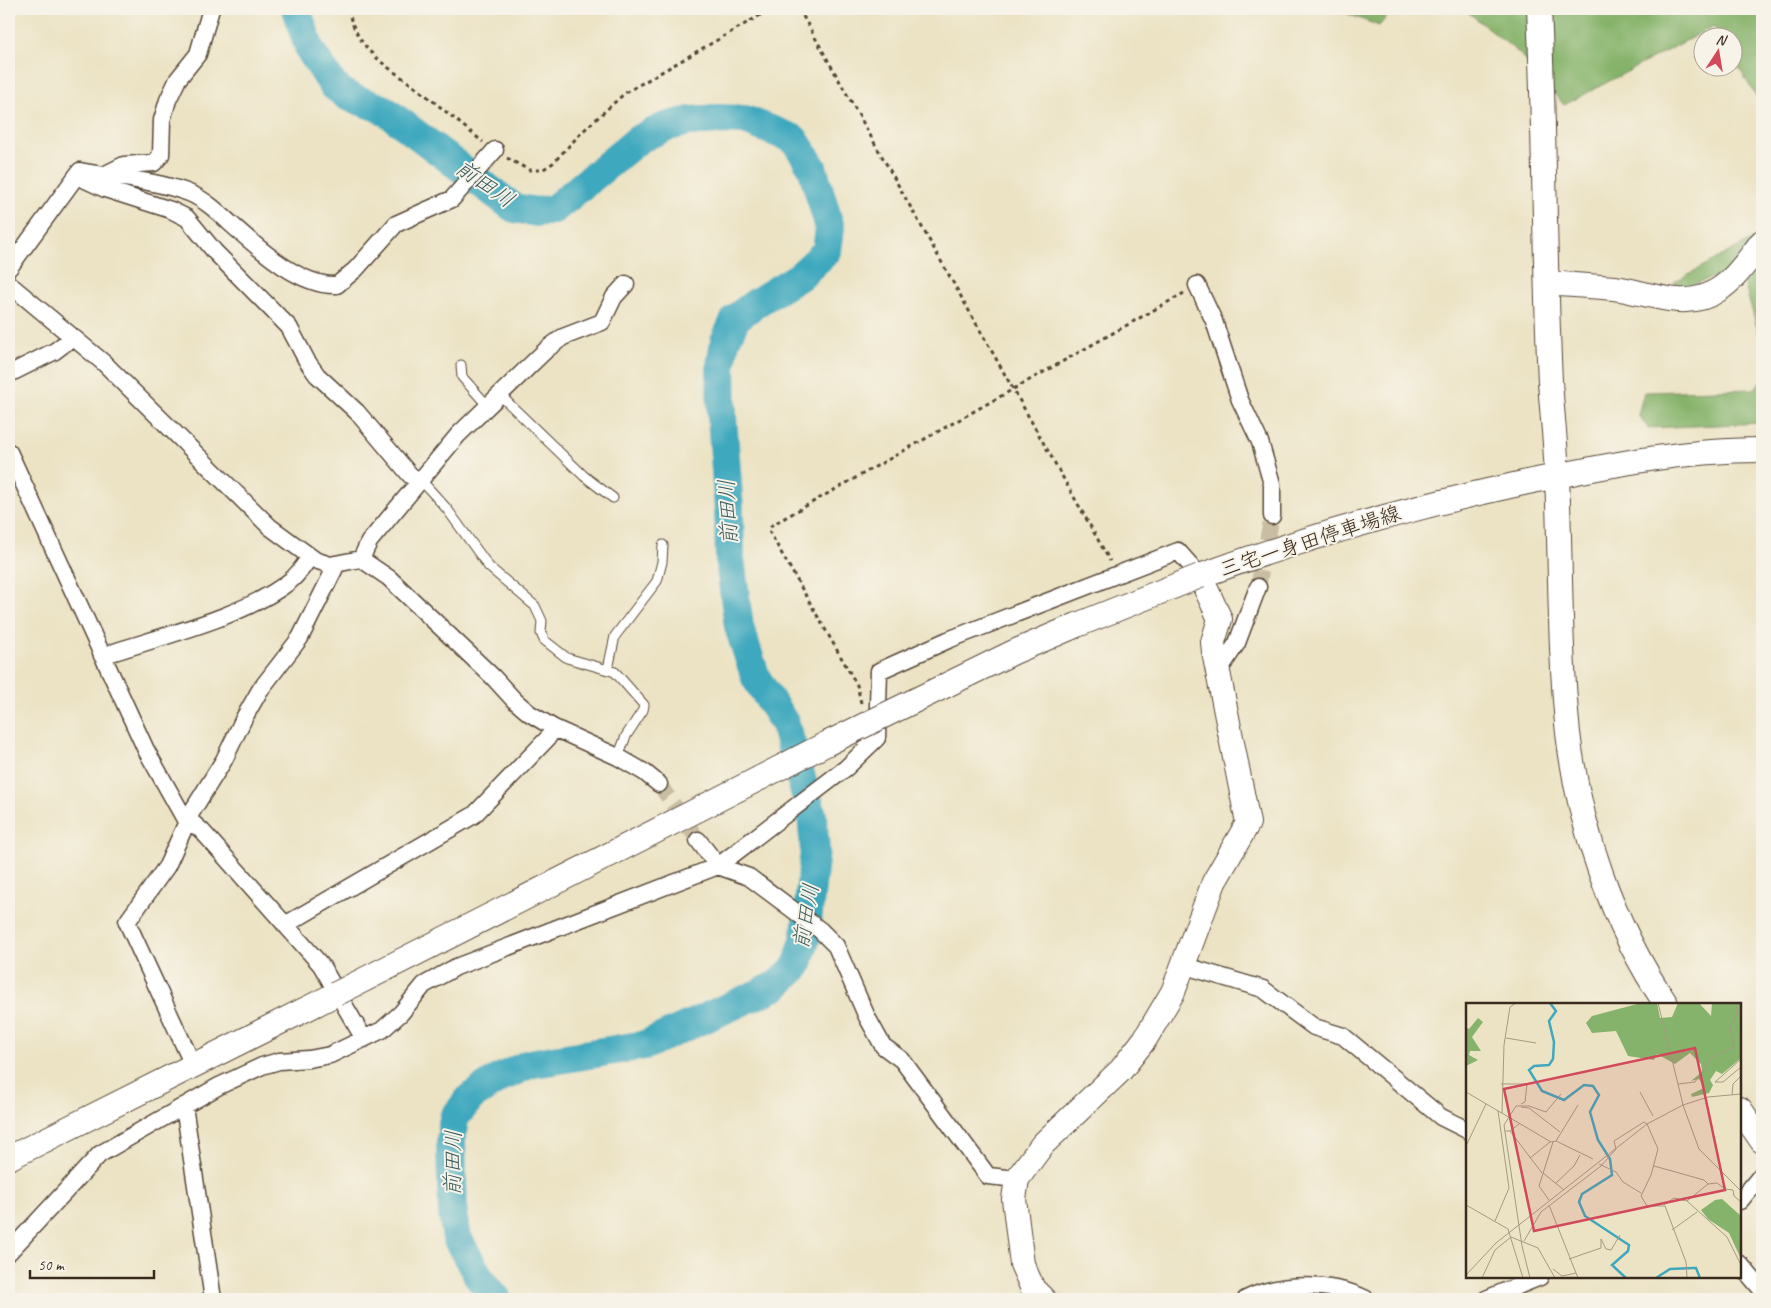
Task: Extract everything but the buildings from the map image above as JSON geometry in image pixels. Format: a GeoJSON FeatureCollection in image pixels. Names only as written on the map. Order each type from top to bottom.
{"type":"FeatureCollection","features":[{"type":"Feature","properties":{"kind":"street"},"geometry":{"type":"LineString","coordinates":[[104,175],[124,165],[154,163],[162,155],[162,120],[168,100],[178,80],[198,54],[211,9]]}},
{"type":"Feature","properties":{"kind":"street"},"geometry":{"type":"LineString","coordinates":[[1538,9],[1550,380],[1557,476],[1566,704],[1574,770],[1596,857],[1611,897],[1625,932],[1651,981],[1665,1003]]}},
{"type":"Feature","properties":{"kind":"street"},"geometry":{"type":"LineString","coordinates":[[9,268],[80,171],[191,194],[215,209],[263,253],[315,282],[329,286],[337,285],[343,281],[396,224],[452,199],[490,156]]}},
{"type":"Feature","properties":{"kind":"street"},"geometry":{"type":"LineString","coordinates":[[76,176],[105,189],[171,210],[187,218],[215,252],[289,327],[307,361],[317,375],[357,412],[410,475],[419,480]]}},
{"type":"Feature","properties":{"kind":"street"},"geometry":{"type":"LineString","coordinates":[[1548,283],[1615,288],[1675,301],[1701,299],[1718,290],[1733,277],[1762,242]]}},
{"type":"Feature","properties":{"kind":"street"},"geometry":{"type":"LineString","coordinates":[[9,284],[104,363],[270,527],[310,557],[330,564],[361,559],[389,578],[514,700],[554,728],[618,757],[644,772],[659,784]]}},
{"type":"Feature","properties":{"kind":"street"},"geometry":{"type":"LineString","coordinates":[[361,559],[369,542],[419,480],[487,405],[500,395],[547,349],[563,337],[602,322],[614,297],[626,284]]}},
{"type":"Feature","properties":{"kind":"street"},"geometry":{"type":"LineString","coordinates":[[1197,285],[1214,321],[1240,400],[1260,442],[1272,484],[1272,516]]}},
{"type":"Feature","properties":{"kind":"street"},"geometry":{"type":"LineString","coordinates":[[9,374],[55,351],[72,338]]}},
{"type":"Feature","properties":{"kind":"street","name":"三宅一身田停車場線"},"geometry":{"type":"LineString","coordinates":[[1017,1179],[1043,1144],[1121,1070],[1145,1038],[1173,992],[1214,882],[1248,822],[1213,642],[1220,619],[1200,576],[1254,556],[1358,523],[1451,499],[1647,458],[1718,450],[1762,450]]}},
{"type":"Feature","properties":{"kind":"street"},"geometry":{"type":"LineString","coordinates":[[9,452],[146,750],[187,821],[202,831],[320,965],[364,1039]]}},
{"type":"Feature","properties":{"kind":"street"},"geometry":{"type":"LineString","coordinates":[[9,1158],[336,994],[694,810],[1006,656],[1076,624],[1200,576],[1178,550],[957,637],[880,671],[877,738],[846,768],[718,866],[456,966],[424,985],[390,1024],[330,1055],[309,1059],[279,1061],[262,1066],[219,1086],[100,1154],[9,1252]]}},
{"type":"Feature","properties":{"kind":"street"},"geometry":{"type":"LineString","coordinates":[[102,656],[211,620],[255,602],[291,580],[310,557]]}},
{"type":"Feature","properties":{"kind":"street"},"geometry":{"type":"LineString","coordinates":[[193,1066],[127,922],[167,866],[187,821],[224,760],[260,690],[300,638],[337,564]]}},
{"type":"Feature","properties":{"kind":"street"},"geometry":{"type":"LineString","coordinates":[[1218,672],[1237,642],[1258,587]]}},
{"type":"Feature","properties":{"kind":"street"},"geometry":{"type":"LineString","coordinates":[[285,925],[474,815],[547,739],[554,728]]}},
{"type":"Feature","properties":{"kind":"street"},"geometry":{"type":"LineString","coordinates":[[698,840],[718,866],[749,877],[820,930],[836,946],[867,1017],[883,1046],[902,1060],[988,1176],[1017,1179],[1014,1199],[1022,1264],[1033,1289],[1043,1299]]}},
{"type":"Feature","properties":{"kind":"street"},"geometry":{"type":"LineString","coordinates":[[1182,965],[1262,989],[1314,1027],[1343,1036],[1442,1117],[1466,1129]]}},
{"type":"Feature","properties":{"kind":"street"},"geometry":{"type":"LineString","coordinates":[[184,1106],[213,1299]]}},
{"type":"Feature","properties":{"kind":"street"},"geometry":{"type":"LineString","coordinates":[[1741,1110],[1762,1141]]}},
{"type":"Feature","properties":{"kind":"street"},"geometry":{"type":"LineString","coordinates":[[1741,1200],[1762,1174]]}},
{"type":"Feature","properties":{"kind":"street"},"geometry":{"type":"LineString","coordinates":[[1741,1265],[1762,1290]]}},
{"type":"Feature","properties":{"kind":"street"},"geometry":{"type":"LineString","coordinates":[[1486,1299],[1538,1278]]}},
{"type":"Feature","properties":{"kind":"street"},"geometry":{"type":"LineString","coordinates":[[1246,1299],[1268,1290],[1303,1286],[1324,1288],[1366,1299]]}},
{"type":"Feature","properties":{"kind":"lane"},"geometry":{"type":"LineString","coordinates":[[461,365],[462,378],[487,405]]}},
{"type":"Feature","properties":{"kind":"lane"},"geometry":{"type":"LineString","coordinates":[[500,395],[584,476],[613,498]]}},
{"type":"Feature","properties":{"kind":"lane"},"geometry":{"type":"LineString","coordinates":[[419,480],[447,508],[489,567],[535,606],[542,621],[541,632],[544,640],[567,658],[608,669],[621,677],[644,705],[626,736],[618,757]]}},
{"type":"Feature","properties":{"kind":"lane"},"geometry":{"type":"LineString","coordinates":[[608,669],[614,636],[657,581],[662,562],[663,545]]}},
{"type":"Feature","properties":{"kind":"path"},"geometry":{"type":"LineString","coordinates":[[348,9],[360,40],[375,59],[421,92],[490,156],[529,170],[542,170],[553,164],[582,132],[625,93],[771,9]]}},
{"type":"Feature","properties":{"kind":"path"},"geometry":{"type":"LineString","coordinates":[[798,9],[1118,575]]}},
{"type":"Feature","properties":{"kind":"path"},"geometry":{"type":"LineString","coordinates":[[877,738],[858,695],[857,685],[769,528],[772,524],[1197,285]]}},
{"type":"Feature","properties":{"kind":"green space"},"geometry":{"type":"Polygon","coordinates":[[[1335,9],[1393,9],[1379,26],[1335,9]]]}},
{"type":"Feature","properties":{"kind":"green space"},"geometry":{"type":"Polygon","coordinates":[[[1464,9],[1762,9],[1762,107],[1744,76],[1744,28],[1715,28],[1714,26],[1710,28],[1694,28],[1694,37],[1564,105],[1519,53],[1464,9]]]}},
{"type":"Feature","properties":{"kind":"green space"},"geometry":{"type":"Polygon","coordinates":[[[1762,234],[1762,345],[1743,279],[1722,274],[1678,290],[1674,282],[1762,234]]]}},
{"type":"Feature","properties":{"kind":"green space"},"geometry":{"type":"Polygon","coordinates":[[[1762,380],[1762,423],[1648,428],[1638,415],[1644,392],[1754,389],[1762,380]]]}},
{"type":"Feature","properties":{"kind":"waterway","name":"前田川"},"geometry":{"type":"LineString","coordinates":[[296,9],[310,50],[333,85],[347,96],[383,109],[514,208],[537,212],[554,209],[639,139],[665,127],[690,121],[745,120],[794,139],[812,167],[830,228],[827,251],[800,276],[756,303],[736,318],[725,341],[721,365],[730,559],[739,627],[756,678],[785,724],[812,815],[815,850],[805,940],[797,966],[776,986],[645,1045],[529,1064],[498,1079],[471,1097],[454,1118],[451,1141],[453,1215],[457,1238],[480,1279],[497,1299]]}},
{"type":"Feature","properties":{"kind":"tunnel"},"geometry":{"type":"LineString","coordinates":[[1258,587],[1272,516]]}},
{"type":"Feature","properties":{"kind":"tunnel"},"geometry":{"type":"LineString","coordinates":[[659,784],[698,840]]}}]}
